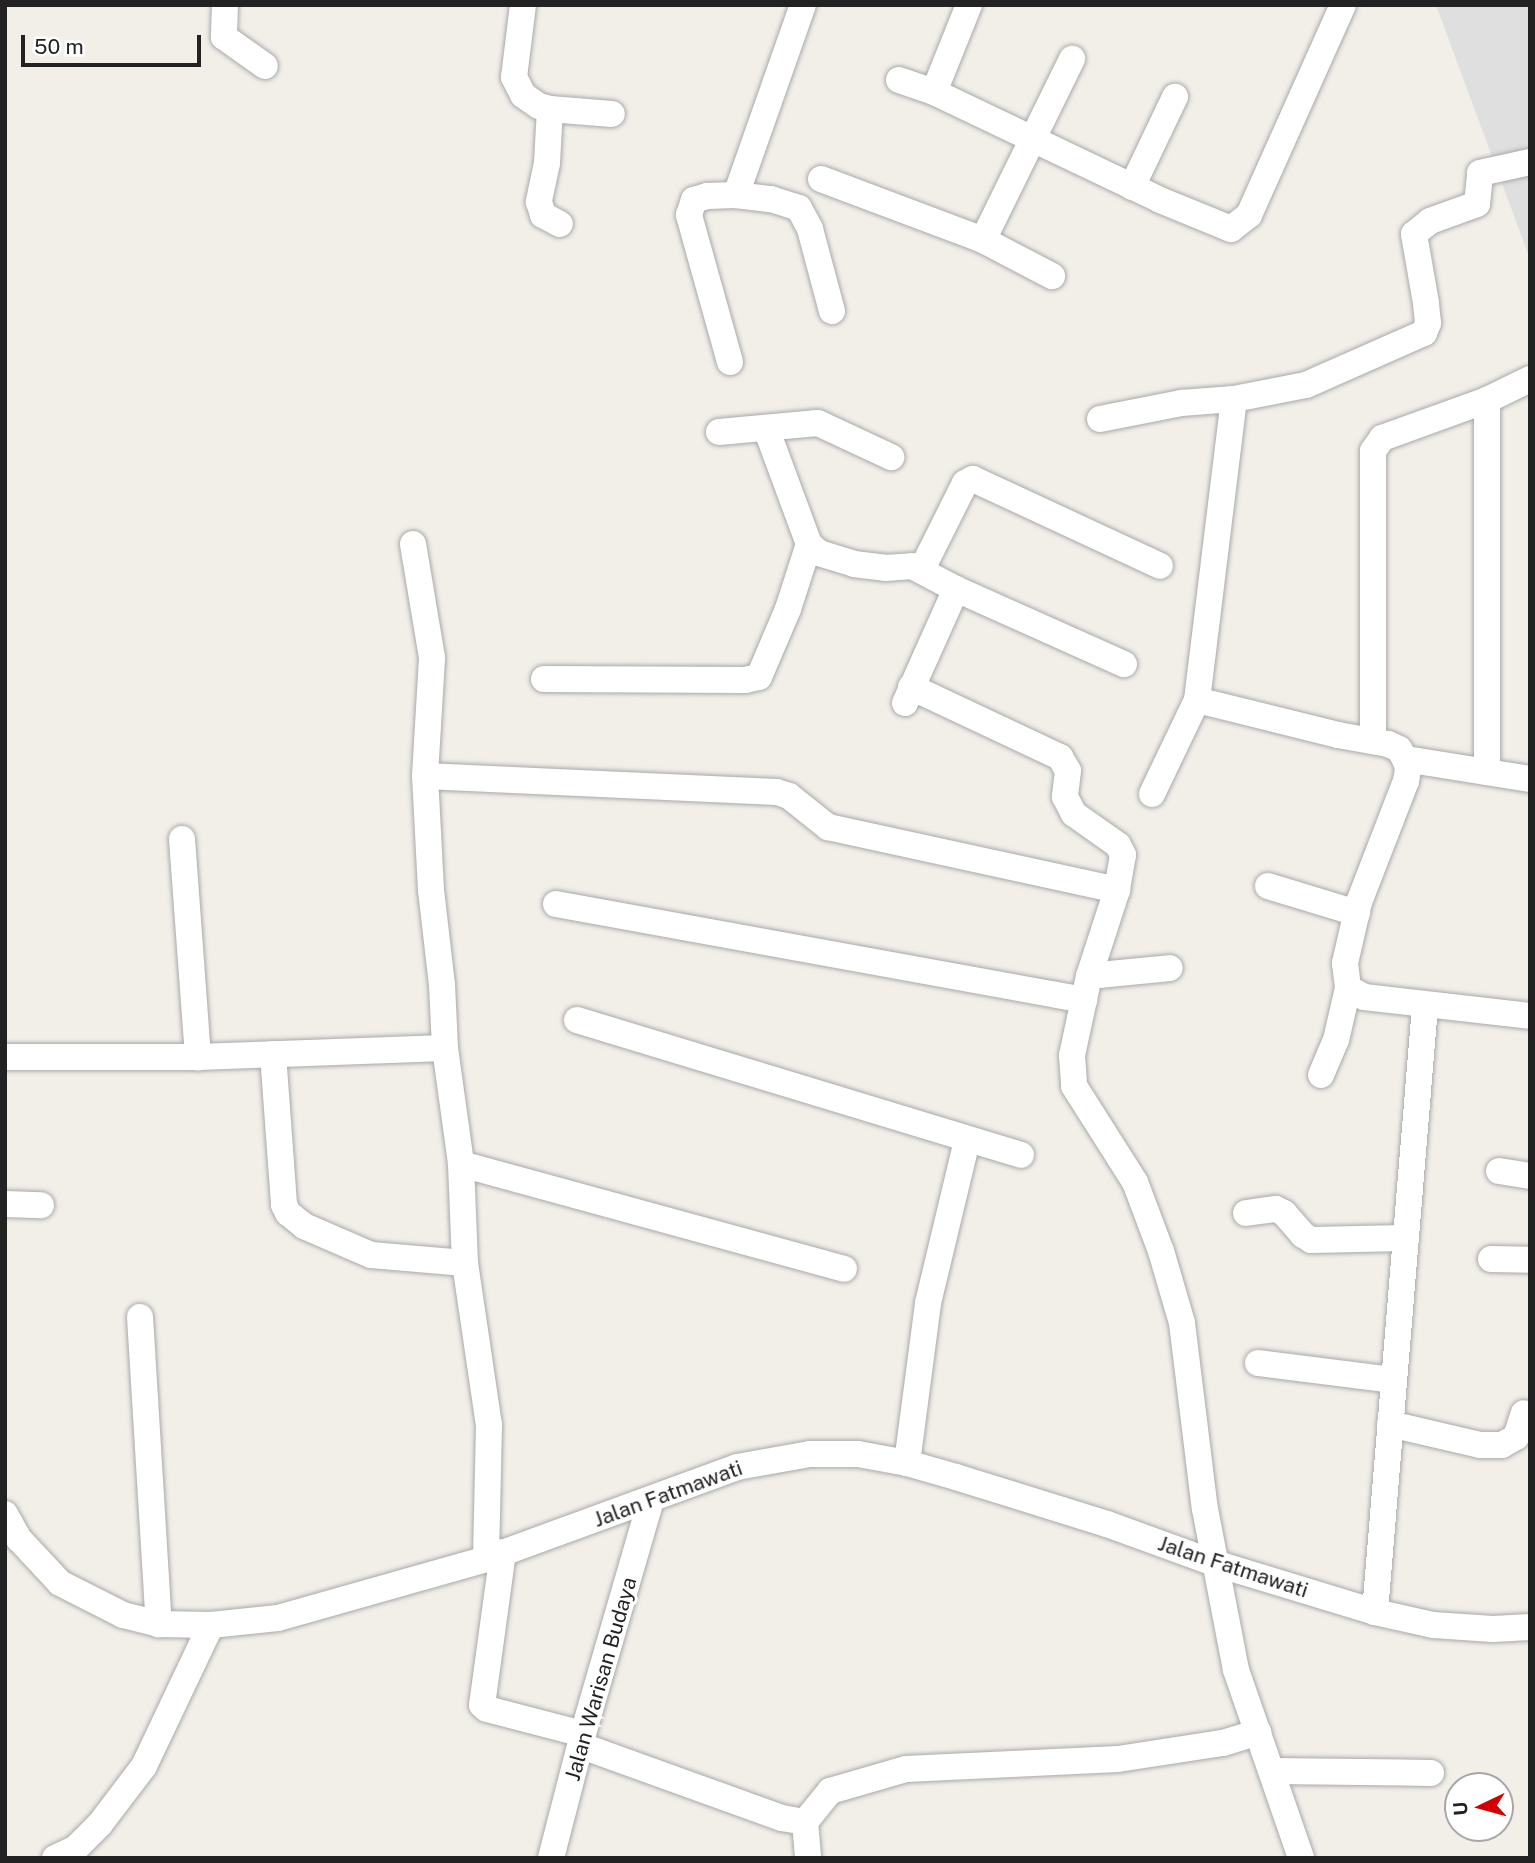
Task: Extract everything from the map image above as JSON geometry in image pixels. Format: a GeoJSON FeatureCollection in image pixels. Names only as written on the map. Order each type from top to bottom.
{"type":"FeatureCollection","features":[{"type":"Feature","properties":{"kind":"street"},"geometry":{"type":"LineString","coordinates":[[225,5],[224,37],[265,66]]}},
{"type":"Feature","properties":{"kind":"street"},"geometry":{"type":"LineString","coordinates":[[523,5],[515,83],[529,101],[550,109],[612,114]]}},
{"type":"Feature","properties":{"kind":"street"},"geometry":{"type":"LineString","coordinates":[[736,195],[803,5]]}},
{"type":"Feature","properties":{"kind":"street"},"geometry":{"type":"LineString","coordinates":[[934,92],[969,5]]}},
{"type":"Feature","properties":{"kind":"street"},"geometry":{"type":"LineString","coordinates":[[899,80],[934,92],[1132,187],[1231,229],[1241,224],[1249,215],[1342,5]]}},
{"type":"Feature","properties":{"kind":"street"},"geometry":{"type":"LineString","coordinates":[[983,240],[1072,59]]}},
{"type":"Feature","properties":{"kind":"street"},"geometry":{"type":"LineString","coordinates":[[1132,187],[1175,97]]}},
{"type":"Feature","properties":{"kind":"street"},"geometry":{"type":"LineString","coordinates":[[550,109],[547,163],[539,202],[543,215],[560,224]]}},
{"type":"Feature","properties":{"kind":"street"},"geometry":{"type":"LineString","coordinates":[[1100,419],[1181,403],[1234,399],[1306,385],[1424,333],[1428,323],[1427,313],[1414,234],[1430,221],[1477,204],[1480,173],[1530,162]]}},
{"type":"Feature","properties":{"kind":"street"},"geometry":{"type":"LineString","coordinates":[[821,179],[880,198],[983,240],[1052,276]]}},
{"type":"Feature","properties":{"kind":"street"},"geometry":{"type":"LineString","coordinates":[[730,362],[689,209],[694,200],[707,196],[736,195],[771,199],[799,208],[810,229],[832,311]]}},
{"type":"Feature","properties":{"kind":"street"},"geometry":{"type":"LineString","coordinates":[[1373,741],[1373,451],[1382,438],[1487,400],[1530,379]]}},
{"type":"Feature","properties":{"kind":"street"},"geometry":{"type":"LineString","coordinates":[[1152,794],[1197,700],[1234,399]]}},
{"type":"Feature","properties":{"kind":"street"},"geometry":{"type":"LineString","coordinates":[[1487,400],[1487,772]]}},
{"type":"Feature","properties":{"kind":"street"},"geometry":{"type":"LineString","coordinates":[[719,432],[818,423],[891,457]]}},
{"type":"Feature","properties":{"kind":"street"},"geometry":{"type":"LineString","coordinates":[[766,428],[809,544],[829,558],[854,564],[922,569],[956,589],[1124,664]]}},
{"type":"Feature","properties":{"kind":"street"},"geometry":{"type":"LineString","coordinates":[[922,569],[968,480],[1007,494],[1160,566]]}},
{"type":"Feature","properties":{"kind":"street"},"geometry":{"type":"LineString","coordinates":[[413,544],[432,658],[425,776],[431,890],[442,985],[445,1048],[461,1164],[465,1264],[489,1425],[494,1556],[482,1705],[487,1709],[582,1740],[782,1818],[805,1822]]}},
{"type":"Feature","properties":{"kind":"street"},"geometry":{"type":"LineString","coordinates":[[544,679],[745,680],[759,677],[788,609],[809,544]]}},
{"type":"Feature","properties":{"kind":"street"},"geometry":{"type":"LineString","coordinates":[[956,589],[908,696],[1060,757],[1068,771],[1065,797],[1074,814],[1118,845],[1123,855],[1117,890],[1086,988],[1072,1055],[1074,1086],[1135,1182],[1175,1299],[1182,1323],[1214,1563],[1236,1670],[1301,1858]]}},
{"type":"Feature","properties":{"kind":"street"},"geometry":{"type":"LineString","coordinates":[[1197,700],[1373,741],[1399,749],[1405,759],[1408,769],[1406,780],[1357,913],[1345,963],[1348,988],[1336,1040],[1321,1075]]}},
{"type":"Feature","properties":{"kind":"street"},"geometry":{"type":"LineString","coordinates":[[1405,759],[1530,779]]}},
{"type":"Feature","properties":{"kind":"street"},"geometry":{"type":"LineString","coordinates":[[425,776],[777,792],[789,796],[828,827],[1117,890]]}},
{"type":"Feature","properties":{"kind":"street"},"geometry":{"type":"LineString","coordinates":[[182,839],[198,1057]]}},
{"type":"Feature","properties":{"kind":"street"},"geometry":{"type":"LineString","coordinates":[[1268,886],[1357,913]]}},
{"type":"Feature","properties":{"kind":"street"},"geometry":{"type":"LineString","coordinates":[[556,904],[1086,988],[1170,968]]}},
{"type":"Feature","properties":{"kind":"street"},"geometry":{"type":"LineString","coordinates":[[1348,988],[1364,997],[1530,1016]]}},
{"type":"Feature","properties":{"kind":"street"},"geometry":{"type":"LineString","coordinates":[[1376,1612],[1425,1006]]}},
{"type":"Feature","properties":{"kind":"street"},"geometry":{"type":"LineString","coordinates":[[578,1020],[1021,1155]]}},
{"type":"Feature","properties":{"kind":"street"},"geometry":{"type":"LineString","coordinates":[[5,1057],[198,1057],[445,1048]]}},
{"type":"Feature","properties":{"kind":"street"},"geometry":{"type":"LineString","coordinates":[[273,1055],[283,1194],[288,1213],[304,1226],[371,1255],[465,1264]]}},
{"type":"Feature","properties":{"kind":"street"},"geometry":{"type":"LineString","coordinates":[[907,1463],[928,1303],[967,1140]]}},
{"type":"Feature","properties":{"kind":"street"},"geometry":{"type":"LineString","coordinates":[[461,1164],[844,1269]]}},
{"type":"Feature","properties":{"kind":"street"},"geometry":{"type":"LineString","coordinates":[[1499,1171],[1530,1176]]}},
{"type":"Feature","properties":{"kind":"street"},"geometry":{"type":"LineString","coordinates":[[5,1204],[41,1205]]}},
{"type":"Feature","properties":{"kind":"street"},"geometry":{"type":"LineString","coordinates":[[1247,1213],[1276,1209],[1284,1213],[1303,1236],[1311,1240],[1405,1238]]}},
{"type":"Feature","properties":{"kind":"street"},"geometry":{"type":"LineString","coordinates":[[1491,1259],[1530,1260]]}},
{"type":"Feature","properties":{"kind":"street"},"geometry":{"type":"LineString","coordinates":[[140,1317],[159,1624]]}},
{"type":"Feature","properties":{"kind":"street"},"geometry":{"type":"LineString","coordinates":[[1258,1363],[1393,1380]]}},
{"type":"Feature","properties":{"kind":"street"},"geometry":{"type":"LineString","coordinates":[[1390,1424],[1480,1444],[1502,1446],[1516,1437],[1524,1413]]}},
{"type":"Feature","properties":{"kind":"street","name":"Jalan Fatmawati"},"geometry":{"type":"LineString","coordinates":[[5,1514],[19,1539],[60,1583],[122,1615],[159,1624],[211,1625],[278,1618],[494,1556],[737,1466],[810,1454],[858,1454],[907,1463],[1107,1524],[1214,1563],[1376,1612],[1433,1625],[1493,1629],[1530,1627]]}},
{"type":"Feature","properties":{"kind":"street","name":"Jalan Warisan Budaya"},"geometry":{"type":"LineString","coordinates":[[551,1858],[651,1500]]}},
{"type":"Feature","properties":{"kind":"street"},"geometry":{"type":"LineString","coordinates":[[55,1858],[76,1848],[100,1824],[144,1766],[211,1625]]}},
{"type":"Feature","properties":{"kind":"street"},"geometry":{"type":"LineString","coordinates":[[808,1858],[805,1822],[830,1791],[906,1769],[1118,1759],[1223,1743],[1258,1732]]}},
{"type":"Feature","properties":{"kind":"street"},"geometry":{"type":"LineString","coordinates":[[1272,1772],[1431,1773]]}},
{"type":"Feature","properties":{"kind":"shaded area"},"geometry":{"type":"Polygon","coordinates":[[[1436,5],[1530,5],[1530,259],[1436,5]]]}}]}
